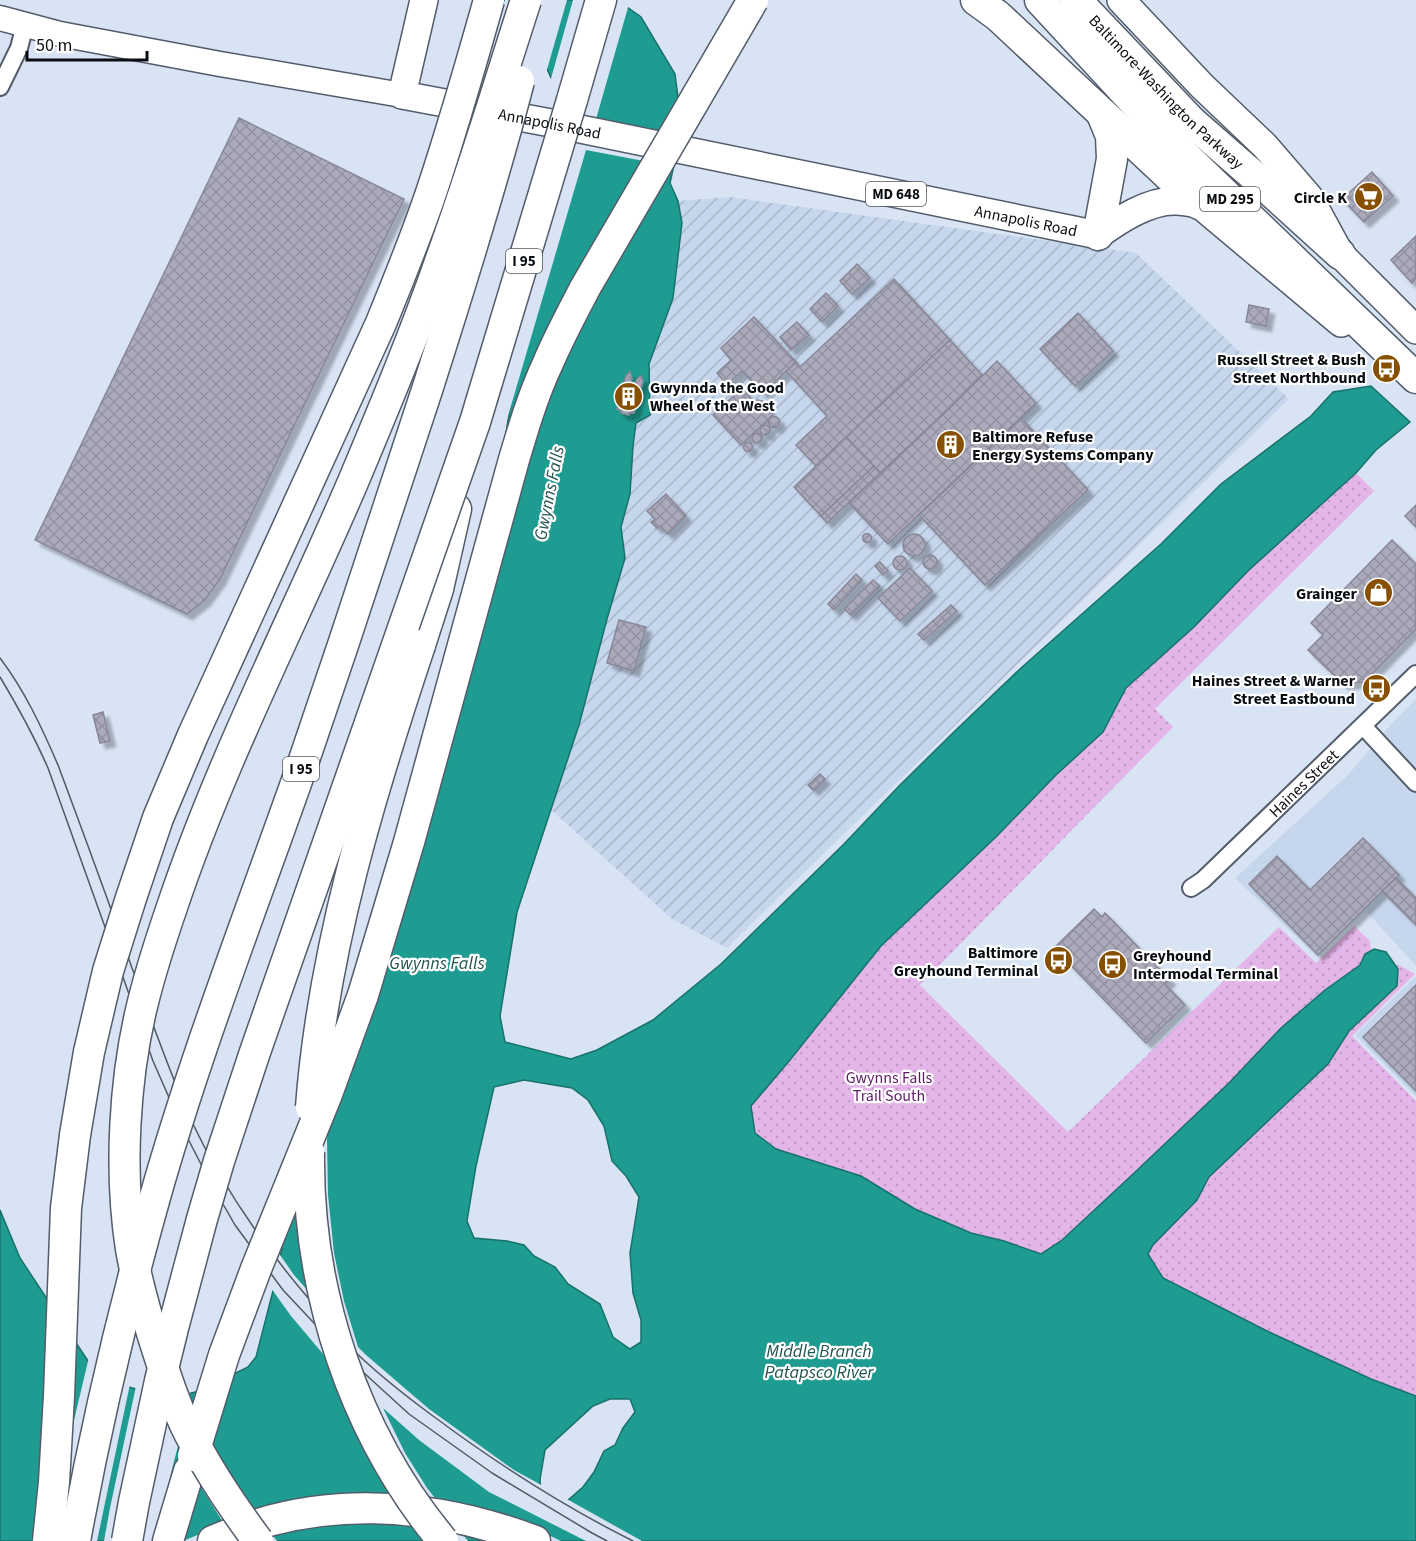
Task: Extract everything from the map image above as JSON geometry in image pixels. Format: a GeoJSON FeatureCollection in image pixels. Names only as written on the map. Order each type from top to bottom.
{"type":"FeatureCollection","features":[{"type":"Feature","properties":{"kind":"highway"},"geometry":{"type":"LineString","coordinates":[[48,1541],[56,1439],[66,1208],[89,1052],[108,971],[166,797],[381,323],[404,266],[432,191],[489,0]]}},
{"type":"Feature","properties":{"kind":"highway"},"geometry":{"type":"LineString","coordinates":[[258,1541],[234,1508],[193,1441],[165,1372],[136,1275],[127,1211],[125,1168],[128,1098],[136,1031],[155,959],[202,825],[232,750],[354,478],[419,320],[456,218],[526,0]]}},
{"type":"Feature","properties":{"kind":"highway","name":"I 95"},"geometry":{"type":"LineString","coordinates":[[75,1541],[110,1370],[162,1176],[196,1066],[331,680],[412,436],[483,212],[541,0]]}},
{"type":"Feature","properties":{"kind":"highway","name":"I 95"},"geometry":{"type":"LineString","coordinates":[[127,1541],[170,1338],[219,1161],[475,422],[601,0]]}},
{"type":"Feature","properties":{"kind":"highway"},"geometry":{"type":"LineString","coordinates":[[168,1541],[224,1354],[327,1094],[363,995],[405,854],[513,463],[547,363],[585,288],[753,0]]}},
{"type":"Feature","properties":{"kind":"highway"},"geometry":{"type":"LineString","coordinates":[[976,0],[998,16],[1199,204]]}},
{"type":"Feature","properties":{"kind":"highway"},"geometry":{"type":"LineString","coordinates":[[1101,0],[1203,108],[1239,150],[1263,184]]}},
{"type":"Feature","properties":{"kind":"highway","name":"Baltimore-Washington Parkway"},"geometry":{"type":"LineString","coordinates":[[1056,4],[1340,254]]}},
{"type":"Feature","properties":{"kind":"highway","name":"MD 295"},"geometry":{"type":"LineString","coordinates":[[1056,4],[1171,142],[1416,378]]}},
{"type":"Feature","properties":{"kind":"highway"},"geometry":{"type":"LineString","coordinates":[[1098,235],[1112,159],[1111,136],[1102,114]]}},
{"type":"Feature","properties":{"kind":"highway"},"geometry":{"type":"LineString","coordinates":[[443,1541],[399,1480],[378,1444],[334,1332],[322,1284],[311,1218],[310,1126],[313,1083],[325,1000],[349,881],[382,759],[438,589],[475,422]]}},
{"type":"Feature","properties":{"kind":"highway"},"geometry":{"type":"LineString","coordinates":[[213,1541],[253,1526],[308,1513],[363,1508],[440,1514],[492,1526],[535,1541]]}},
{"type":"Feature","properties":{"kind":"main road"},"geometry":{"type":"LineString","coordinates":[[1121,0],[1202,86],[1265,146],[1309,197],[1340,254]]}},
{"type":"Feature","properties":{"kind":"main road"},"geometry":{"type":"LineString","coordinates":[[402,94],[422,5]]}},
{"type":"Feature","properties":{"kind":"main road","name":"Annapolis Road"},"geometry":{"type":"LineString","coordinates":[[0,18],[60,34],[402,94],[1098,235]]}},
{"type":"Feature","properties":{"kind":"main road"},"geometry":{"type":"LineString","coordinates":[[1098,235],[1119,220],[1157,204],[1174,201],[1199,204],[1401,374],[1416,378]]}},
{"type":"Feature","properties":{"kind":"main road","name":"MD 295"},"geometry":{"type":"LineString","coordinates":[[1340,254],[1416,330]]}},
{"type":"Feature","properties":{"kind":"street"},"geometry":{"type":"LineString","coordinates":[[0,87],[19,48],[25,25]]}},
{"type":"Feature","properties":{"kind":"street","name":"Haines Street"},"geometry":{"type":"LineString","coordinates":[[1191,888],[1203,880],[1416,674]]}},
{"type":"Feature","properties":{"kind":"street"},"geometry":{"type":"LineString","coordinates":[[1363,726],[1416,783]]}},
{"type":"Feature","properties":{"kind":"shaded area"},"geometry":{"type":"Polygon","coordinates":[[[730,197],[1136,253],[1289,399],[727,948],[672,919],[550,809],[579,725],[625,558],[621,527],[630,494],[636,422],[649,415],[649,364],[673,298],[682,223],[678,201],[730,197]]]}},
{"type":"Feature","properties":{"kind":"shaded area"},"geometry":{"type":"Polygon","coordinates":[[[1416,699],[1416,966],[1366,911],[1318,957],[1235,878],[1348,775],[1416,699]]]}},
{"type":"Feature","properties":{"kind":"shaded area"},"geometry":{"type":"Polygon","coordinates":[[[1416,976],[1416,1096],[1355,1035],[1416,976]]]}},
{"type":"Feature","properties":{"kind":"green space","name":"Gwynns Falls Trail South"},"geometry":{"type":"Polygon","coordinates":[[[1356,473],[1374,491],[1155,709],[1173,727],[920,985],[1068,1132],[1279,927],[1316,963],[1354,926],[1370,941],[1371,950],[1365,954],[1360,965],[1325,990],[1281,1028],[1229,1083],[1132,1175],[1061,1241],[1041,1254],[1004,1241],[971,1233],[915,1209],[861,1176],[776,1149],[755,1133],[751,1105],[881,947],[997,836],[1056,775],[1103,732],[1126,688],[1194,627],[1249,570],[1356,473]]]}},
{"type":"Feature","properties":{"kind":"green space"},"geometry":{"type":"Polygon","coordinates":[[[1397,964],[1415,974],[1352,1036],[1416,1101],[1416,1396],[1371,1379],[1265,1330],[1163,1278],[1148,1254],[1153,1245],[1196,1200],[1209,1177],[1328,1064],[1349,1031],[1397,986],[1397,964]]]}},
{"type":"Feature","properties":{"kind":"water","name":"Middle Branch Patapsco River"},"geometry":{"type":"Polygon","coordinates":[[[476,0],[617,0],[641,17],[675,74],[682,129],[670,183],[678,201],[682,223],[673,298],[649,364],[650,415],[636,423],[630,494],[621,527],[625,558],[579,725],[517,912],[500,1016],[505,1042],[571,1059],[597,1050],[653,1020],[721,964],[1021,668],[1161,544],[1221,484],[1311,416],[1333,392],[1371,386],[1410,422],[1376,450],[1356,473],[1249,570],[1194,627],[1126,688],[1103,732],[881,946],[751,1106],[755,1133],[776,1149],[861,1176],[915,1209],[971,1233],[1004,1241],[1041,1254],[1061,1241],[1132,1175],[1229,1083],[1281,1028],[1325,990],[1360,965],[1365,954],[1374,949],[1386,952],[1398,969],[1397,986],[1349,1031],[1328,1064],[1209,1177],[1197,1200],[1153,1245],[1148,1254],[1163,1278],[1265,1330],[1371,1379],[1416,1396],[1416,1541],[0,1541],[0,1210],[20,1258],[92,1367],[111,1381],[161,1394],[191,1393],[200,1391],[248,1367],[256,1357],[274,1287],[290,1209],[493,514],[510,408],[548,243],[562,102],[547,69],[488,6],[476,0]],[[524,1080],[494,1087],[476,1166],[467,1221],[474,1238],[524,1245],[534,1256],[555,1267],[568,1284],[600,1304],[613,1337],[630,1349],[641,1342],[641,1320],[633,1293],[630,1253],[639,1197],[626,1176],[612,1161],[604,1126],[588,1100],[572,1088],[524,1080]],[[610,1399],[593,1406],[545,1450],[540,1479],[545,1511],[567,1501],[583,1487],[594,1472],[604,1451],[615,1445],[623,1428],[635,1412],[630,1399],[610,1399]]]}},
{"type":"Feature","properties":{"kind":"pier"},"geometry":{"type":"Polygon","coordinates":[[[505,0],[567,0],[546,73],[498,21],[505,0]]]}},
{"type":"Feature","properties":{"kind":"pier"},"geometry":{"type":"Polygon","coordinates":[[[573,0],[622,0],[629,4],[596,119],[666,133],[685,129],[676,167],[669,166],[595,292],[541,410],[328,1122],[328,1195],[334,1253],[344,1301],[358,1347],[429,1409],[514,1470],[543,1486],[547,1507],[565,1498],[642,1541],[586,1541],[489,1492],[419,1440],[383,1408],[405,1453],[438,1502],[544,1533],[561,1541],[513,1541],[459,1530],[468,1541],[428,1541],[411,1518],[399,1517],[269,1531],[277,1541],[183,1541],[224,1524],[198,1482],[181,1541],[104,1541],[136,1386],[161,1391],[190,1390],[189,1396],[210,1440],[255,1513],[395,1498],[329,1361],[271,1288],[278,1252],[309,1292],[300,1235],[335,1054],[506,463],[649,162],[586,150],[503,433],[545,243],[559,102],[550,82],[573,0]],[[178,1446],[161,1522],[184,1458],[178,1446]]]}},
{"type":"Feature","properties":{"kind":"pier"},"geometry":{"type":"Polygon","coordinates":[[[89,1357],[94,1365],[112,1378],[130,1384],[97,1541],[35,1541],[66,1454],[89,1357]]]}},
{"type":"Feature","properties":{"kind":"building"},"geometry":{"type":"Polygon","coordinates":[[[239,118],[404,199],[220,579],[205,600],[187,614],[35,540],[239,118]]]}},
{"type":"Feature","properties":{"kind":"building","name":"Circle K"},"geometry":{"type":"Polygon","coordinates":[[[1372,172],[1393,196],[1364,222],[1342,199],[1372,172]]]}},
{"type":"Feature","properties":{"kind":"building"},"geometry":{"type":"Polygon","coordinates":[[[1416,236],[1416,278],[1412,283],[1391,260],[1416,236]]]}},
{"type":"Feature","properties":{"kind":"building"},"geometry":{"type":"Polygon","coordinates":[[[857,264],[870,278],[852,294],[840,281],[857,264]]]}},
{"type":"Feature","properties":{"kind":"building"},"geometry":{"type":"Polygon","coordinates":[[[894,279],[950,340],[816,466],[796,445],[827,416],[786,371],[796,362],[800,367],[894,279]]]}},
{"type":"Feature","properties":{"kind":"building"},"geometry":{"type":"Polygon","coordinates":[[[826,293],[838,306],[822,322],[810,309],[826,293]]]}},
{"type":"Feature","properties":{"kind":"building"},"geometry":{"type":"Polygon","coordinates":[[[1249,305],[1269,309],[1266,326],[1246,322],[1249,305]]]}},
{"type":"Feature","properties":{"kind":"building"},"geometry":{"type":"Polygon","coordinates":[[[1078,313],[1113,351],[1075,386],[1040,349],[1078,313]]]}},
{"type":"Feature","properties":{"kind":"building"},"geometry":{"type":"Polygon","coordinates":[[[754,317],[796,362],[763,393],[742,371],[727,385],[717,373],[731,360],[721,348],[754,317]]]}},
{"type":"Feature","properties":{"kind":"building"},"geometry":{"type":"Polygon","coordinates":[[[797,322],[809,335],[791,350],[780,337],[797,322]]]}},
{"type":"Feature","properties":{"kind":"building"},"geometry":{"type":"Polygon","coordinates":[[[950,340],[982,375],[880,473],[846,437],[950,340]]]}},
{"type":"Feature","properties":{"kind":"building","name":"Baltimore Refuse Energy Systems Company"},"geometry":{"type":"Polygon","coordinates":[[[997,361],[1036,403],[888,544],[849,503],[997,361]]]}},
{"type":"Feature","properties":{"kind":"building","name":"Gwynnda the Good Wheel of the West"},"geometry":{"type":"Polygon","coordinates":[[[630,372],[631,382],[635,383],[641,376],[643,381],[634,413],[629,413],[629,415],[617,409],[626,376],[630,372]]]}},
{"type":"Feature","properties":{"kind":"building"},"geometry":{"type":"Polygon","coordinates":[[[742,388],[754,402],[758,400],[765,402],[773,415],[741,445],[713,415],[742,388]]]}},
{"type":"Feature","properties":{"kind":"building"},"geometry":{"type":"Polygon","coordinates":[[[774,417],[778,418],[778,426],[774,427],[770,426],[769,422],[770,418],[774,417]]]}},
{"type":"Feature","properties":{"kind":"building"},"geometry":{"type":"Polygon","coordinates":[[[1021,418],[1088,490],[985,585],[919,515],[1021,418]]]}},
{"type":"Feature","properties":{"kind":"building"},"geometry":{"type":"Polygon","coordinates":[[[765,425],[770,430],[765,435],[760,430],[765,425]]]}},
{"type":"Feature","properties":{"kind":"building"},"geometry":{"type":"Polygon","coordinates":[[[757,433],[761,434],[761,442],[757,443],[753,442],[752,438],[753,434],[757,433]]]}},
{"type":"Feature","properties":{"kind":"building"},"geometry":{"type":"Polygon","coordinates":[[[846,437],[874,466],[821,516],[794,487],[846,437]]]}},
{"type":"Feature","properties":{"kind":"building"},"geometry":{"type":"Polygon","coordinates":[[[748,442],[753,447],[748,452],[743,447],[748,442]]]}},
{"type":"Feature","properties":{"kind":"building"},"geometry":{"type":"Polygon","coordinates":[[[874,466],[880,473],[827,523],[821,516],[874,466]]]}},
{"type":"Feature","properties":{"kind":"building"},"geometry":{"type":"Polygon","coordinates":[[[666,494],[686,516],[668,534],[660,526],[657,528],[651,522],[655,519],[647,511],[666,494]]]}},
{"type":"Feature","properties":{"kind":"building"},"geometry":{"type":"Polygon","coordinates":[[[1416,505],[1416,527],[1405,516],[1416,505]]]}},
{"type":"Feature","properties":{"kind":"building"},"geometry":{"type":"Polygon","coordinates":[[[867,534],[871,538],[867,542],[863,538],[867,534]]]}},
{"type":"Feature","properties":{"kind":"building"},"geometry":{"type":"Polygon","coordinates":[[[914,534],[922,537],[925,545],[922,553],[914,556],[906,553],[903,545],[906,537],[914,534]]]}},
{"type":"Feature","properties":{"kind":"building","name":"Grainger"},"geometry":{"type":"Polygon","coordinates":[[[1392,540],[1416,564],[1416,629],[1364,682],[1343,684],[1308,650],[1323,635],[1311,623],[1392,540]]]}},
{"type":"Feature","properties":{"kind":"building"},"geometry":{"type":"Polygon","coordinates":[[[927,555],[933,555],[937,562],[933,569],[927,569],[923,565],[923,559],[927,555]]]}},
{"type":"Feature","properties":{"kind":"building"},"geometry":{"type":"Polygon","coordinates":[[[897,556],[903,556],[907,563],[903,570],[897,570],[893,566],[893,560],[897,556]]]}},
{"type":"Feature","properties":{"kind":"building"},"geometry":{"type":"Polygon","coordinates":[[[880,562],[888,571],[883,575],[875,566],[880,562]]]}},
{"type":"Feature","properties":{"kind":"building"},"geometry":{"type":"Polygon","coordinates":[[[910,568],[932,591],[900,621],[878,598],[910,568]]]}},
{"type":"Feature","properties":{"kind":"building"},"geometry":{"type":"Polygon","coordinates":[[[856,574],[862,580],[834,610],[828,604],[856,574]]]}},
{"type":"Feature","properties":{"kind":"building"},"geometry":{"type":"Polygon","coordinates":[[[873,580],[880,586],[851,615],[844,609],[873,580]]]}},
{"type":"Feature","properties":{"kind":"building"},"geometry":{"type":"Polygon","coordinates":[[[951,605],[957,611],[924,640],[918,634],[951,605]]]}},
{"type":"Feature","properties":{"kind":"building"},"geometry":{"type":"Polygon","coordinates":[[[619,620],[646,627],[634,671],[607,663],[619,620]]]}},
{"type":"Feature","properties":{"kind":"building"},"geometry":{"type":"Polygon","coordinates":[[[103,712],[110,741],[100,743],[93,715],[103,712]]]}},
{"type":"Feature","properties":{"kind":"building"},"geometry":{"type":"Polygon","coordinates":[[[820,774],[825,779],[813,790],[808,785],[820,774]]]}},
{"type":"Feature","properties":{"kind":"building"},"geometry":{"type":"Polygon","coordinates":[[[1363,838],[1399,875],[1318,955],[1249,884],[1277,856],[1310,890],[1363,838]]]}},
{"type":"Feature","properties":{"kind":"building"},"geometry":{"type":"Polygon","coordinates":[[[1396,878],[1416,898],[1416,925],[1382,891],[1396,878]]]}},
{"type":"Feature","properties":{"kind":"building","name":"Greyhound Intermodal Terminal"},"geometry":{"type":"Polygon","coordinates":[[[1094,909],[1102,917],[1105,913],[1170,980],[1165,984],[1185,1005],[1146,1043],[1054,948],[1094,909]]]}},
{"type":"Feature","properties":{"kind":"building"},"geometry":{"type":"Polygon","coordinates":[[[1416,985],[1416,1091],[1363,1037],[1416,985]]]}},
{"type":"Feature","properties":{"kind":"tram line"},"geometry":{"type":"LineString","coordinates":[[0,658],[25,697],[58,765],[174,1081],[190,1118],[243,1213],[338,1334],[389,1382],[506,1467],[581,1513],[633,1541]]}},
{"type":"Feature","properties":{"kind":"tram line"},"geometry":{"type":"LineString","coordinates":[[0,677],[26,722],[48,768],[153,1061],[181,1125],[235,1225],[283,1290],[341,1352],[409,1414],[492,1473],[607,1541]]}},
{"type":"Feature","properties":{"kind":"place","name":"Circle K"},"geometry":{"type":"Point","coordinates":[1368,197]}},
{"type":"Feature","properties":{"kind":"place","name":"Russell Street & Bush Street Northbound"},"geometry":{"type":"Point","coordinates":[1387,368]}},
{"type":"Feature","properties":{"kind":"place","name":"Gwynnda the Good Wheel of the West"},"geometry":{"type":"Point","coordinates":[629,396]}},
{"type":"Feature","properties":{"kind":"place","name":"Baltimore Refuse Energy Systems Company"},"geometry":{"type":"Point","coordinates":[951,445]}},
{"type":"Feature","properties":{"kind":"place","name":"Grainger"},"geometry":{"type":"Point","coordinates":[1378,593]}},
{"type":"Feature","properties":{"kind":"place","name":"Haines Street & Warner Street Eastbound"},"geometry":{"type":"Point","coordinates":[1376,689]}},
{"type":"Feature","properties":{"kind":"place","name":"Baltimore Greyhound Terminal"},"geometry":{"type":"Point","coordinates":[1059,961]}},
{"type":"Feature","properties":{"kind":"place","name":"Greyhound Intermodal Terminal"},"geometry":{"type":"Point","coordinates":[1112,964]}},
{"type":"Feature","properties":{"kind":"water label","name":"Gwynns Falls"},"geometry":{"type":"Point","coordinates":[549,493]}},
{"type":"Feature","properties":{"kind":"water label","name":"Gwynns Falls"},"geometry":{"type":"Point","coordinates":[437,963]}}]}
